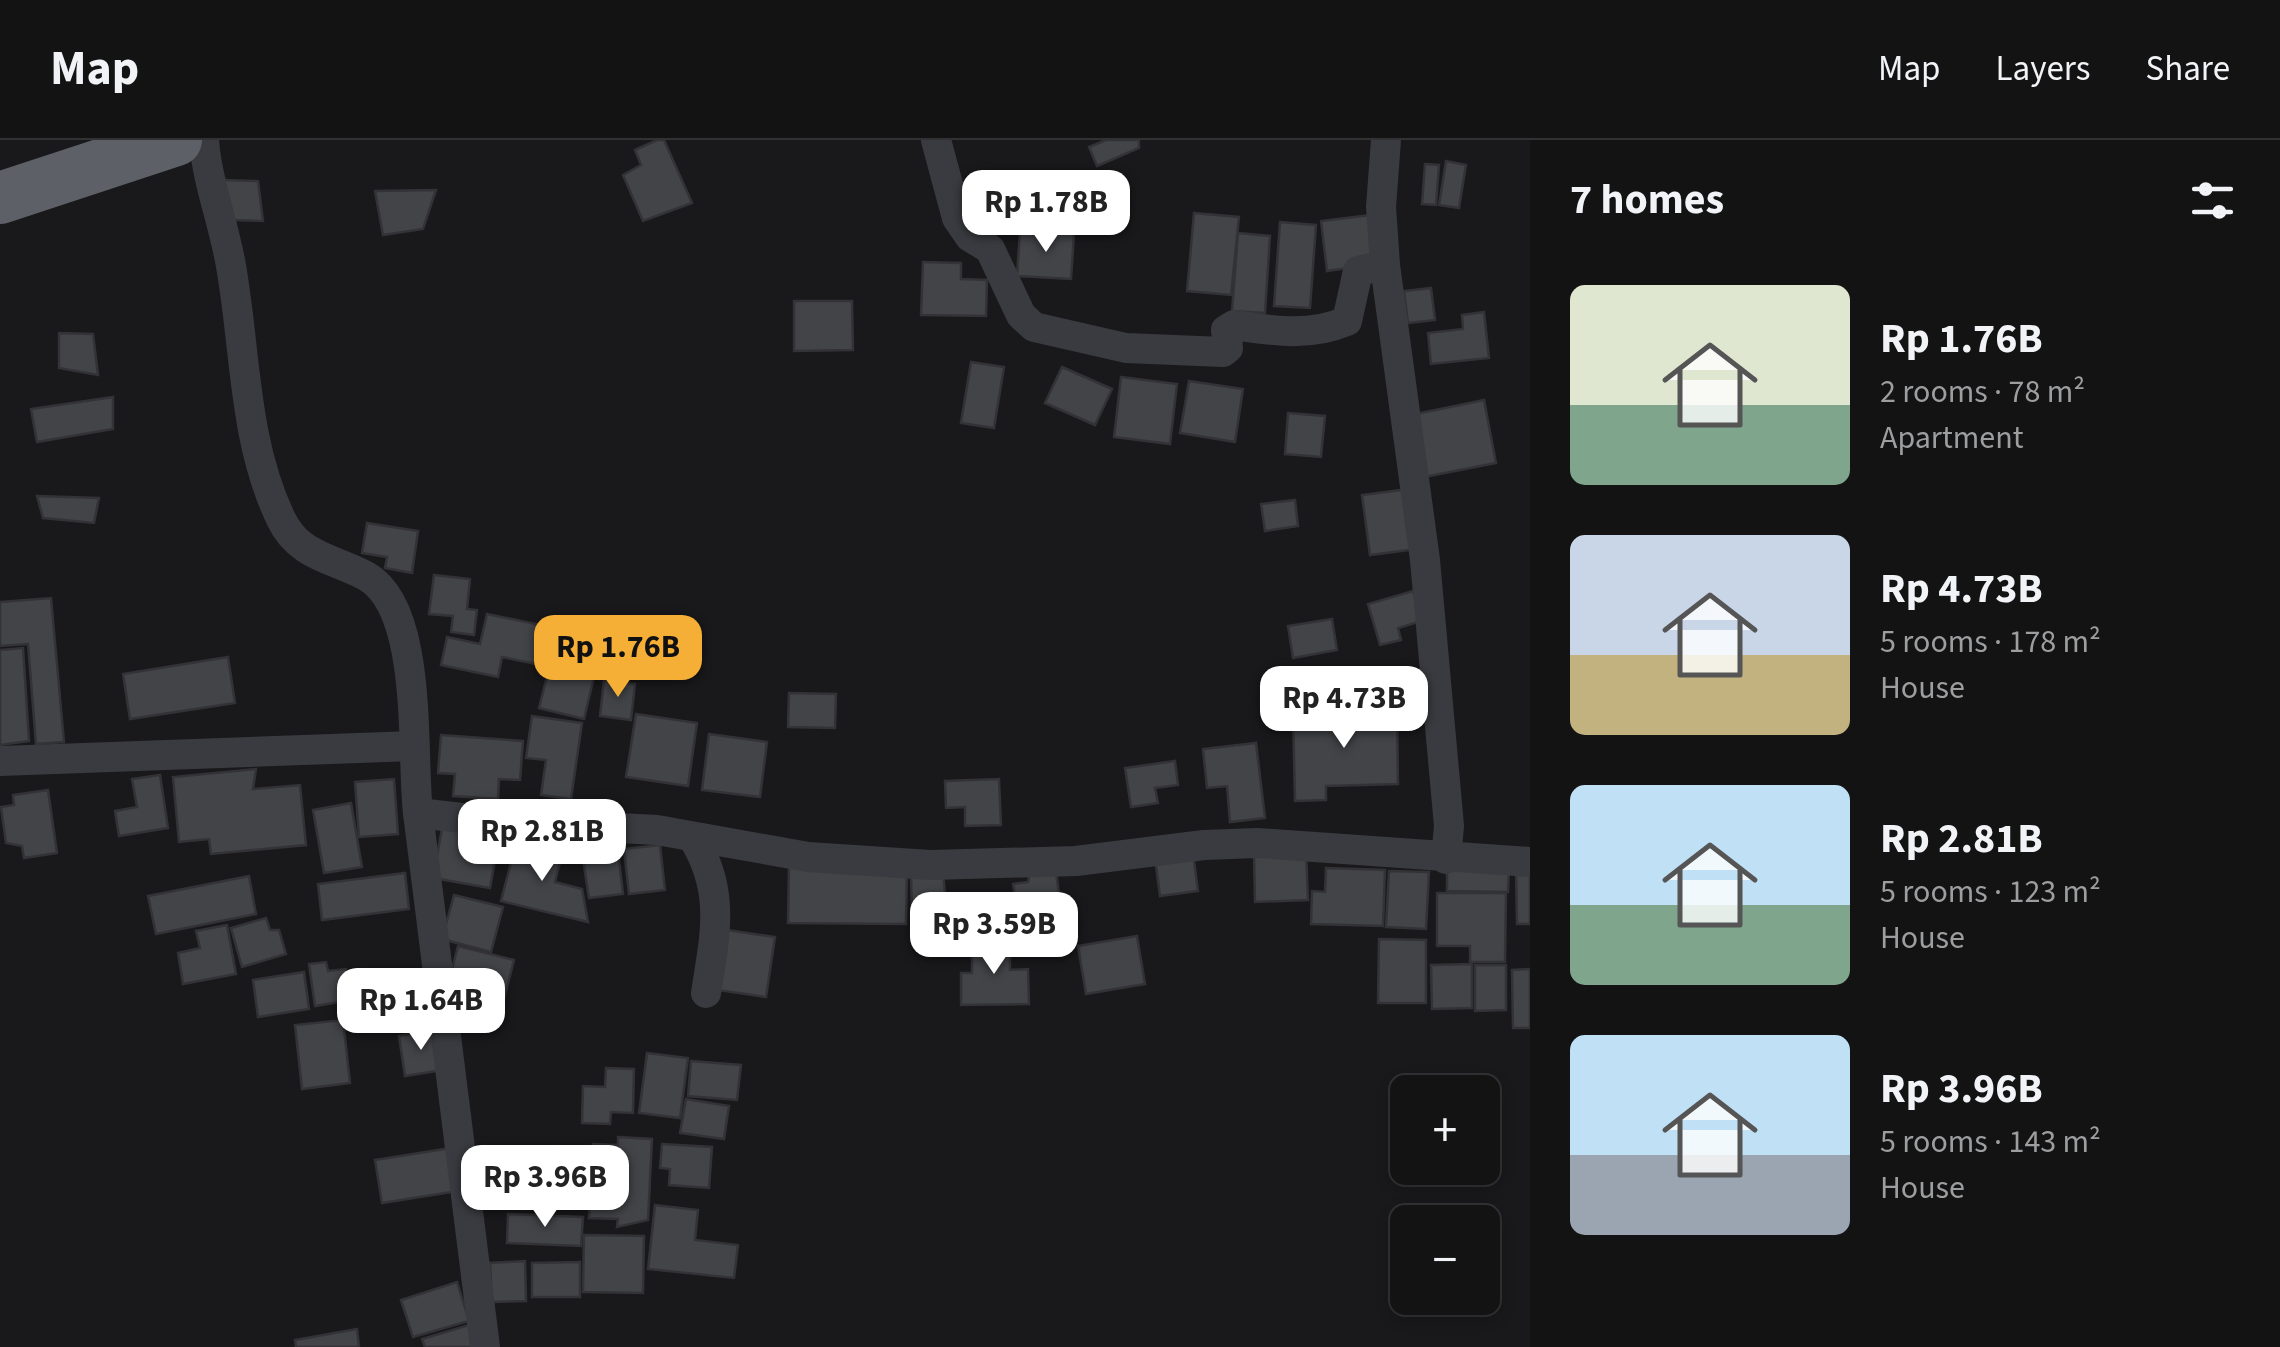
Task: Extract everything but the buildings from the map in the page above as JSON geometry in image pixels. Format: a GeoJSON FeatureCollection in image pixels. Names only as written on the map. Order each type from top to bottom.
{"type":"FeatureCollection","features":[{"type":"Feature","properties":{"kind":"highway"},"geometry":{"type":"LineString","coordinates":[[0,198],[176,140]]}},
{"type":"Feature","properties":{"kind":"street"},"geometry":{"type":"LineString","coordinates":[[204,140],[234,281],[250,414],[264,474],[282,522],[298,544],[318,558],[367,576],[392,599],[404,637],[418,813],[486,1347]]}},
{"type":"Feature","properties":{"kind":"street"},"geometry":{"type":"LineString","coordinates":[[936,140],[956,218],[970,236],[990,249],[1021,315],[1034,327],[1126,348],[1223,352],[1228,348],[1226,330],[1234,325],[1314,332],[1347,321],[1358,271],[1385,265]]}},
{"type":"Feature","properties":{"kind":"street"},"geometry":{"type":"LineString","coordinates":[[1386,140],[1381,207],[1385,265],[1427,578],[1449,826],[1446,859]]}},
{"type":"Feature","properties":{"kind":"street"},"geometry":{"type":"LineString","coordinates":[[0,761],[414,746]]}},
{"type":"Feature","properties":{"kind":"street"},"geometry":{"type":"LineString","coordinates":[[418,813],[488,821],[657,830],[808,857],[930,864],[1076,860],[1257,843],[1530,862]]}},
{"type":"Feature","properties":{"kind":"street"},"geometry":{"type":"LineString","coordinates":[[692,838],[711,871],[716,896],[716,930],[706,993]]}}]}
